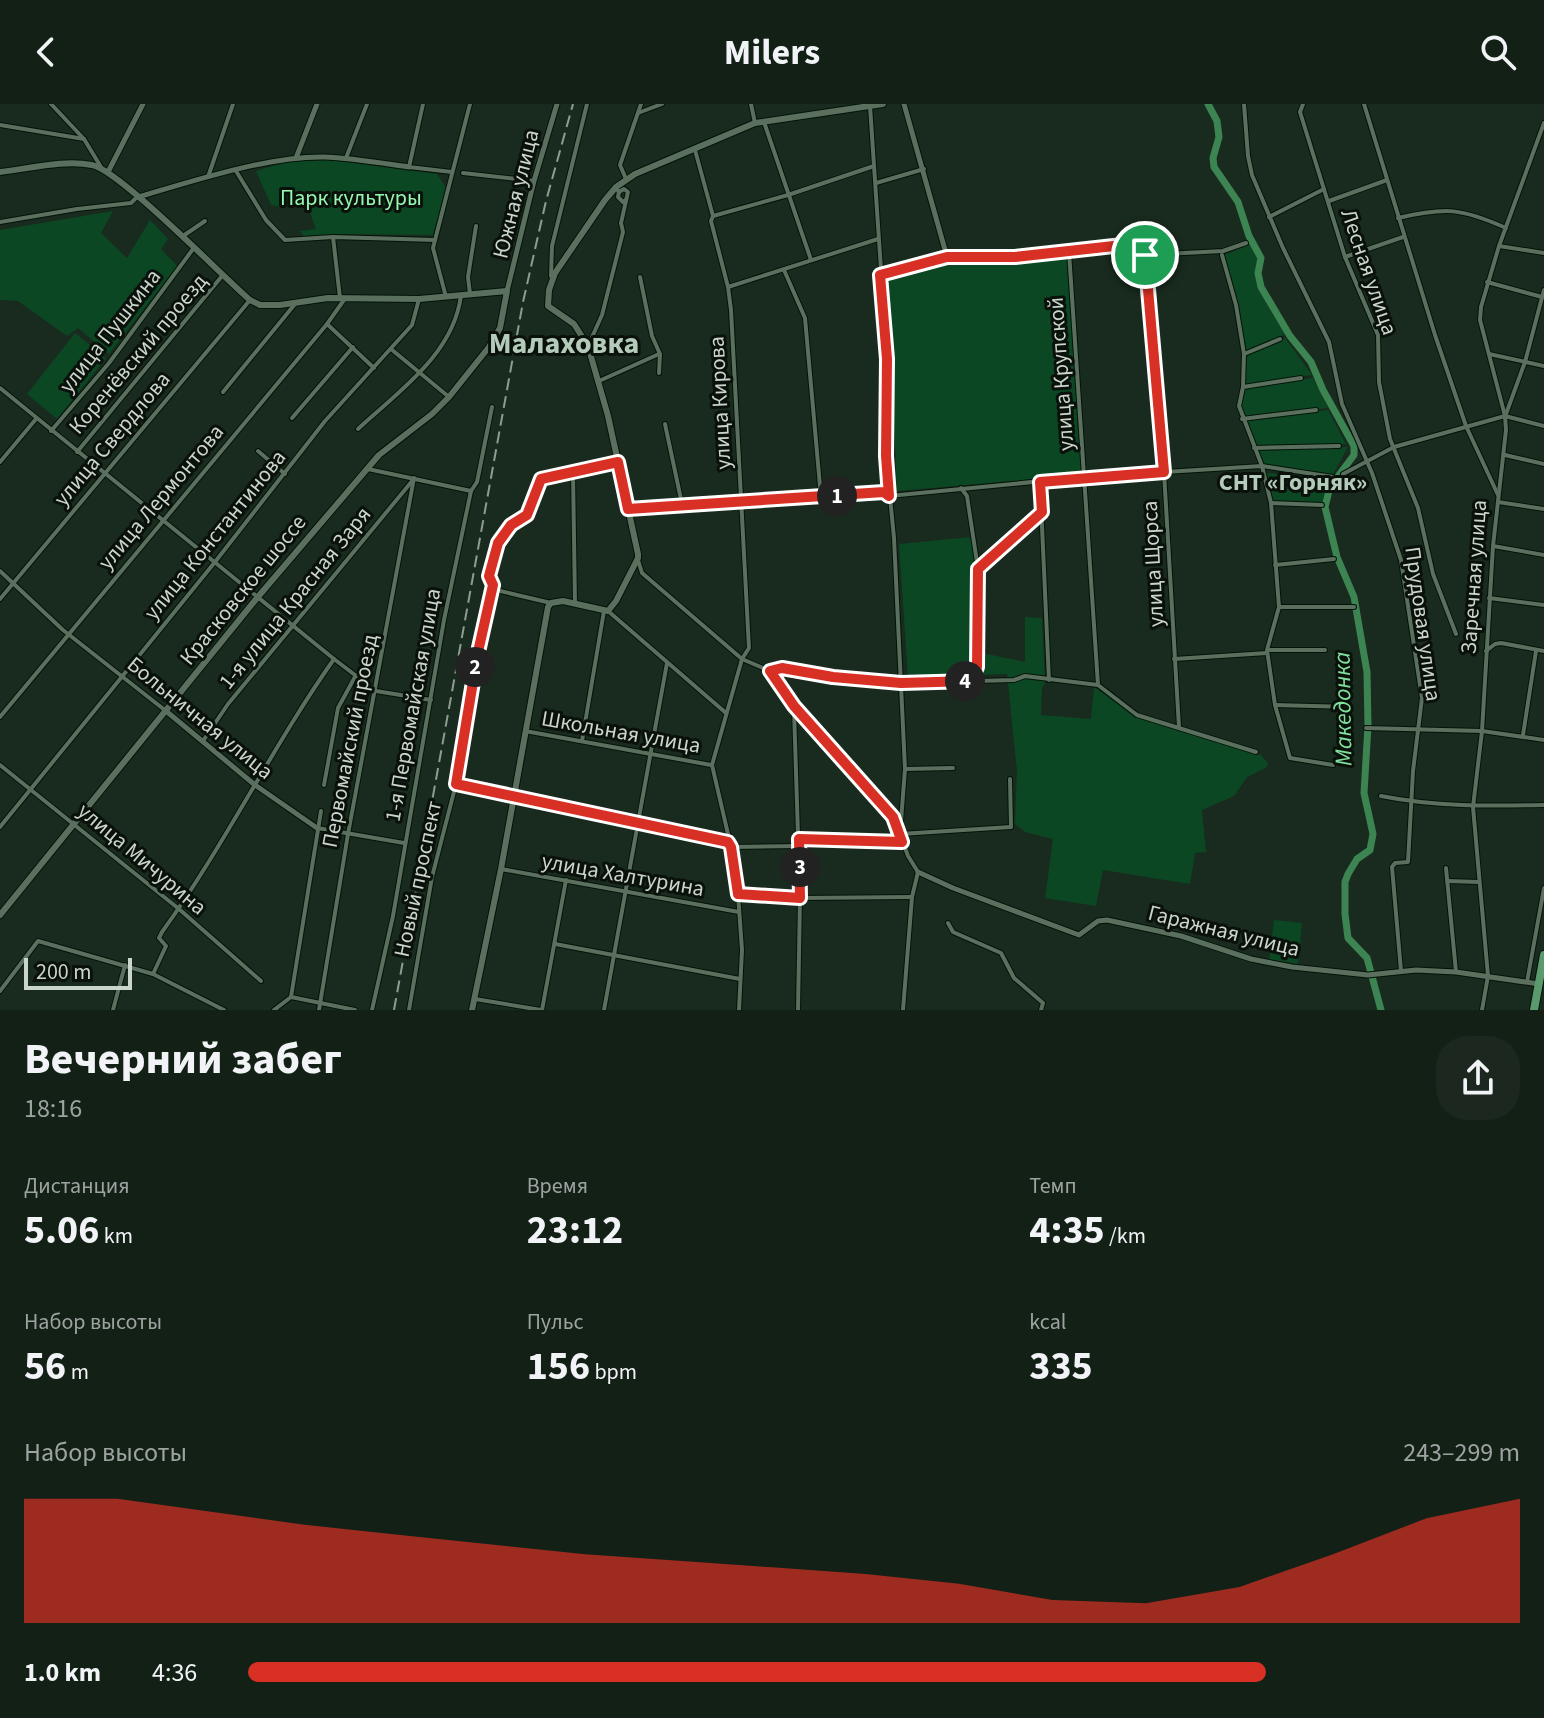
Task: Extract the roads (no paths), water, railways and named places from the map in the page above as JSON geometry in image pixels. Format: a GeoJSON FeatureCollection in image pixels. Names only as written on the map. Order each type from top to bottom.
{"type":"FeatureCollection","features":[{"type":"Feature","properties":{"kind":"main road"},"geometry":{"type":"LineString","coordinates":[[472,1010],[501,869],[546,614],[551,603],[575,603],[606,611],[616,601],[638,558],[599,381],[588,346],[574,324],[548,306],[551,282],[598,209],[626,179],[651,165],[755,123],[883,104]]}},
{"type":"Feature","properties":{"kind":"main road"},"geometry":{"type":"LineString","coordinates":[[0,172],[82,163],[104,169],[250,300],[266,306],[342,298],[419,299],[507,291]]}},
{"type":"Feature","properties":{"kind":"main road","name":"Красковское шоссе"},"geometry":{"type":"LineString","coordinates":[[0,915],[257,598],[379,455],[449,397],[495,338],[507,291]]}},
{"type":"Feature","properties":{"kind":"main road"},"geometry":{"type":"LineString","coordinates":[[1534,1010],[1544,955]]}},
{"type":"Feature","properties":{"kind":"street"},"geometry":{"type":"LineString","coordinates":[[51,104],[84,139],[104,169],[143,104]]}},
{"type":"Feature","properties":{"kind":"street"},"geometry":{"type":"LineString","coordinates":[[208,177],[233,104]]}},
{"type":"Feature","properties":{"kind":"street"},"geometry":{"type":"LineString","coordinates":[[296,158],[317,104]]}},
{"type":"Feature","properties":{"kind":"street"},"geometry":{"type":"LineString","coordinates":[[346,158],[367,104]]}},
{"type":"Feature","properties":{"kind":"street"},"geometry":{"type":"LineString","coordinates":[[409,167],[423,104]]}},
{"type":"Feature","properties":{"kind":"street"},"geometry":{"type":"LineString","coordinates":[[446,297],[434,256],[435,240],[470,104]]}},
{"type":"Feature","properties":{"kind":"street","name":"Южная улица"},"geometry":{"type":"LineString","coordinates":[[507,291],[557,104]]}},
{"type":"Feature","properties":{"kind":"street"},"geometry":{"type":"LineString","coordinates":[[551,282],[552,246],[587,104]]}},
{"type":"Feature","properties":{"kind":"street"},"geometry":{"type":"LineString","coordinates":[[626,179],[620,165],[641,104]]}},
{"type":"Feature","properties":{"kind":"street"},"geometry":{"type":"LineString","coordinates":[[638,113],[662,104]]}},
{"type":"Feature","properties":{"kind":"street"},"geometry":{"type":"LineString","coordinates":[[751,104],[755,123]]}},
{"type":"Feature","properties":{"kind":"street"},"geometry":{"type":"LineString","coordinates":[[904,104],[947,257]]}},
{"type":"Feature","properties":{"kind":"street","name":"Прудовая улица"},"geometry":{"type":"LineString","coordinates":[[1244,104],[1249,165],[1269,218],[1329,342],[1342,404],[1366,460],[1401,560],[1422,698],[1410,802],[1408,862],[1395,863],[1392,867],[1401,971]]}},
{"type":"Feature","properties":{"kind":"street","name":"Лесная улица"},"geometry":{"type":"LineString","coordinates":[[1303,104],[1300,112],[1345,257],[1378,335],[1379,382],[1394,447],[1418,508],[1433,574],[1456,634]]}},
{"type":"Feature","properties":{"kind":"street","name":"Заречная улица"},"geometry":{"type":"LineString","coordinates":[[1364,104],[1466,426],[1498,499],[1485,652],[1482,731],[1473,807],[1488,976],[1482,1010]]}},
{"type":"Feature","properties":{"kind":"street"},"geometry":{"type":"LineString","coordinates":[[870,106],[887,359],[886,456],[905,769],[900,834]]}},
{"type":"Feature","properties":{"kind":"street"},"geometry":{"type":"LineString","coordinates":[[764,121],[811,260]]}},
{"type":"Feature","properties":{"kind":"street"},"geometry":{"type":"LineString","coordinates":[[1544,123],[1487,282],[1480,320],[1505,416],[1505,455],[1498,499],[1544,509]]}},
{"type":"Feature","properties":{"kind":"street"},"geometry":{"type":"LineString","coordinates":[[0,125],[84,139]]}},
{"type":"Feature","properties":{"kind":"street","name":"улица Кирова"},"geometry":{"type":"LineString","coordinates":[[694,148],[728,287],[749,648],[742,659],[712,765]]}},
{"type":"Feature","properties":{"kind":"street"},"geometry":{"type":"LineString","coordinates":[[0,222],[131,203],[137,197],[208,177],[296,158],[346,158],[452,172]]}},
{"type":"Feature","properties":{"kind":"street"},"geometry":{"type":"LineString","coordinates":[[713,216],[874,166]]}},
{"type":"Feature","properties":{"kind":"street"},"geometry":{"type":"LineString","coordinates":[[876,183],[924,169]]}},
{"type":"Feature","properties":{"kind":"street"},"geometry":{"type":"LineString","coordinates":[[236,171],[285,240],[333,237],[435,240]]}},
{"type":"Feature","properties":{"kind":"street"},"geometry":{"type":"LineString","coordinates":[[463,173],[534,181]]}},
{"type":"Feature","properties":{"kind":"street"},"geometry":{"type":"LineString","coordinates":[[1329,201],[1387,180]]}},
{"type":"Feature","properties":{"kind":"street"},"geometry":{"type":"LineString","coordinates":[[1269,218],[1324,189]]}},
{"type":"Feature","properties":{"kind":"street"},"geometry":{"type":"LineString","coordinates":[[588,346],[602,315],[623,232],[621,223],[628,198],[626,190],[617,190]]}},
{"type":"Feature","properties":{"kind":"street"},"geometry":{"type":"LineString","coordinates":[[1398,218],[1433,210],[1459,211],[1506,228]]}},
{"type":"Feature","properties":{"kind":"street"},"geometry":{"type":"LineString","coordinates":[[181,238],[205,221]]}},
{"type":"Feature","properties":{"kind":"street"},"geometry":{"type":"LineString","coordinates":[[470,294],[468,277],[476,226]]}},
{"type":"Feature","properties":{"kind":"street"},"geometry":{"type":"LineString","coordinates":[[333,237],[342,298]]}},
{"type":"Feature","properties":{"kind":"street"},"geometry":{"type":"LineString","coordinates":[[1345,257],[1404,237]]}},
{"type":"Feature","properties":{"kind":"street"},"geometry":{"type":"LineString","coordinates":[[728,287],[878,239]]}},
{"type":"Feature","properties":{"kind":"street"},"geometry":{"type":"LineString","coordinates":[[880,275],[947,257],[1015,257],[1123,245],[1145,255],[1223,251],[1246,243]]}},
{"type":"Feature","properties":{"kind":"street"},"geometry":{"type":"LineString","coordinates":[[1499,246],[1544,253]]}},
{"type":"Feature","properties":{"kind":"street","name":"улица Пушкина"},"geometry":{"type":"LineString","coordinates":[[51,431],[109,363],[193,249]]}},
{"type":"Feature","properties":{"kind":"street","name":"улица Крупской"},"geometry":{"type":"LineString","coordinates":[[1069,252],[1098,685]]}},
{"type":"Feature","properties":{"kind":"street","name":"улица Щорса"},"geometry":{"type":"LineString","coordinates":[[1145,255],[1164,472],[1179,727]]}},
{"type":"Feature","properties":{"kind":"street"},"geometry":{"type":"LineString","coordinates":[[1222,255],[1236,305],[1244,354],[1239,406],[1262,466],[1271,503],[1279,607],[1267,651],[1275,705],[1290,758],[1333,765]]}},
{"type":"Feature","properties":{"kind":"street"},"geometry":{"type":"LineString","coordinates":[[784,270],[805,318],[821,497]]}},
{"type":"Feature","properties":{"kind":"street","name":"Коренёвский проезд"},"geometry":{"type":"LineString","coordinates":[[77,452],[222,276]]}},
{"type":"Feature","properties":{"kind":"street"},"geometry":{"type":"LineString","coordinates":[[640,277],[652,336],[660,354],[659,373]]}},
{"type":"Feature","properties":{"kind":"street"},"geometry":{"type":"LineString","coordinates":[[1487,282],[1543,298]]}},
{"type":"Feature","properties":{"kind":"street"},"geometry":{"type":"LineString","coordinates":[[1505,416],[1525,362],[1544,290]]}},
{"type":"Feature","properties":{"kind":"street"},"geometry":{"type":"LineString","coordinates":[[358,429],[420,372],[440,348],[456,323],[461,295]]}},
{"type":"Feature","properties":{"kind":"street","name":"улица Лермонтова"},"geometry":{"type":"LineString","coordinates":[[0,717],[327,324],[344,303],[342,298]]}},
{"type":"Feature","properties":{"kind":"street","name":"улица Константинова"},"geometry":{"type":"LineString","coordinates":[[0,827],[325,421],[412,325],[419,299]]}},
{"type":"Feature","properties":{"kind":"street","name":"улица Свердлова"},"geometry":{"type":"LineString","coordinates":[[0,599],[250,300]]}},
{"type":"Feature","properties":{"kind":"street"},"geometry":{"type":"LineString","coordinates":[[223,392],[296,303]]}},
{"type":"Feature","properties":{"kind":"street"},"geometry":{"type":"LineString","coordinates":[[327,324],[374,368]]}},
{"type":"Feature","properties":{"kind":"street"},"geometry":{"type":"LineString","coordinates":[[1244,354],[1280,339]]}},
{"type":"Feature","properties":{"kind":"street"},"geometry":{"type":"LineString","coordinates":[[292,418],[353,347]]}},
{"type":"Feature","properties":{"kind":"street"},"geometry":{"type":"LineString","coordinates":[[391,349],[449,397]]}},
{"type":"Feature","properties":{"kind":"street"},"geometry":{"type":"LineString","coordinates":[[599,381],[660,354]]}},
{"type":"Feature","properties":{"kind":"street"},"geometry":{"type":"LineString","coordinates":[[1489,354],[1544,366]]}},
{"type":"Feature","properties":{"kind":"street"},"geometry":{"type":"LineString","coordinates":[[1243,387],[1301,378]]}},
{"type":"Feature","properties":{"kind":"street"},"geometry":{"type":"LineString","coordinates":[[0,388],[376,691],[431,700]]}},
{"type":"Feature","properties":{"kind":"street","name":"1-я Первомайская улица"},"geometry":{"type":"LineString","coordinates":[[372,1010],[393,916],[444,620],[492,407]]}},
{"type":"Feature","properties":{"kind":"street"},"geometry":{"type":"LineString","coordinates":[[1242,419],[1316,410]]}},
{"type":"Feature","properties":{"kind":"street"},"geometry":{"type":"LineString","coordinates":[[1343,474],[1394,447],[1505,416],[1544,426]]}},
{"type":"Feature","properties":{"kind":"street"},"geometry":{"type":"LineString","coordinates":[[0,462],[36,419]]}},
{"type":"Feature","properties":{"kind":"street"},"geometry":{"type":"LineString","coordinates":[[665,424],[682,504]]}},
{"type":"Feature","properties":{"kind":"street"},"geometry":{"type":"LineString","coordinates":[[1254,448],[1339,446]]}},
{"type":"Feature","properties":{"kind":"street"},"geometry":{"type":"LineString","coordinates":[[258,451],[285,474]]}},
{"type":"Feature","properties":{"kind":"street"},"geometry":{"type":"LineString","coordinates":[[1505,455],[1544,464]]}},
{"type":"Feature","properties":{"kind":"street"},"geometry":{"type":"LineString","coordinates":[[575,603],[573,472],[618,462]]}},
{"type":"Feature","properties":{"kind":"street"},"geometry":{"type":"LineString","coordinates":[[628,509],[884,492],[889,496],[1084,477],[1262,466],[1333,477]]}},
{"type":"Feature","properties":{"kind":"street"},"geometry":{"type":"LineString","coordinates":[[367,469],[471,491]]}},
{"type":"Feature","properties":{"kind":"street","name":"Новый проспект"},"geometry":{"type":"LineString","coordinates":[[409,1010],[432,877],[456,784],[478,652],[493,585],[489,576],[498,543],[511,525],[527,515],[541,479],[573,472]]}},
{"type":"Feature","properties":{"kind":"street","name":"1-я улица Красная Заря"},"geometry":{"type":"LineString","coordinates":[[203,741],[228,704],[414,478]]}},
{"type":"Feature","properties":{"kind":"street","name":"Первомайский проезд"},"geometry":{"type":"LineString","coordinates":[[319,1010],[414,478]]}},
{"type":"Feature","properties":{"kind":"street"},"geometry":{"type":"LineString","coordinates":[[1040,482],[1049,680]]}},
{"type":"Feature","properties":{"kind":"street"},"geometry":{"type":"LineString","coordinates":[[961,488],[967,496],[978,569],[977,667],[971,681]]}},
{"type":"Feature","properties":{"kind":"street"},"geometry":{"type":"LineString","coordinates":[[1271,503],[1322,505]]}},
{"type":"Feature","properties":{"kind":"street"},"geometry":{"type":"LineString","coordinates":[[978,569],[1042,512]]}},
{"type":"Feature","properties":{"kind":"street"},"geometry":{"type":"LineString","coordinates":[[1493,546],[1544,555]]}},
{"type":"Feature","properties":{"kind":"street"},"geometry":{"type":"LineString","coordinates":[[638,558],[642,573],[742,659],[770,671],[794,706],[893,817],[918,872],[912,897],[903,1010]]}},
{"type":"Feature","properties":{"kind":"street"},"geometry":{"type":"LineString","coordinates":[[1275,565],[1334,559]]}},
{"type":"Feature","properties":{"kind":"street","name":"Больничная улица"},"geometry":{"type":"LineString","coordinates":[[0,571],[68,633],[255,785],[317,828],[404,843]]}},
{"type":"Feature","properties":{"kind":"street"},"geometry":{"type":"LineString","coordinates":[[629,576],[642,573]]}},
{"type":"Feature","properties":{"kind":"street"},"geometry":{"type":"LineString","coordinates":[[493,585],[496,590],[551,603]]}},
{"type":"Feature","properties":{"kind":"street"},"geometry":{"type":"LineString","coordinates":[[1489,598],[1544,605]]}},
{"type":"Feature","properties":{"kind":"street"},"geometry":{"type":"LineString","coordinates":[[1279,607],[1354,607]]}},
{"type":"Feature","properties":{"kind":"street"},"geometry":{"type":"LineString","coordinates":[[582,741],[606,611],[726,713]]}},
{"type":"Feature","properties":{"kind":"street"},"geometry":{"type":"LineString","coordinates":[[1485,652],[1495,644],[1544,651]]}},
{"type":"Feature","properties":{"kind":"street"},"geometry":{"type":"LineString","coordinates":[[1174,659],[1267,651],[1325,650]]}},
{"type":"Feature","properties":{"kind":"street"},"geometry":{"type":"LineString","coordinates":[[1523,736],[1536,651]]}},
{"type":"Feature","properties":{"kind":"street"},"geometry":{"type":"LineString","coordinates":[[153,974],[166,946],[159,938],[334,659]]}},
{"type":"Feature","properties":{"kind":"street"},"geometry":{"type":"LineString","coordinates":[[604,1010],[667,663]]}},
{"type":"Feature","properties":{"kind":"street"},"geometry":{"type":"LineString","coordinates":[[770,671],[782,668],[833,677],[901,683],[1014,680],[1025,676],[1098,685],[1137,715],[1256,752]]}},
{"type":"Feature","properties":{"kind":"street"},"geometry":{"type":"LineString","coordinates":[[324,785],[338,708],[356,675]]}},
{"type":"Feature","properties":{"kind":"street"},"geometry":{"type":"LineString","coordinates":[[1275,705],[1350,707]]}},
{"type":"Feature","properties":{"kind":"street"},"geometry":{"type":"LineString","coordinates":[[794,706],[800,898],[798,1010]]}},
{"type":"Feature","properties":{"kind":"street"},"geometry":{"type":"LineString","coordinates":[[1368,728],[1482,731],[1544,740]]}},
{"type":"Feature","properties":{"kind":"street","name":"Школьная улица"},"geometry":{"type":"LineString","coordinates":[[525,731],[712,765]]}},
{"type":"Feature","properties":{"kind":"street","name":"улица Мичурина"},"geometry":{"type":"LineString","coordinates":[[0,765],[179,909],[261,981]]}},
{"type":"Feature","properties":{"kind":"street"},"geometry":{"type":"LineString","coordinates":[[712,765],[740,912],[739,1010]]}},
{"type":"Feature","properties":{"kind":"street"},"geometry":{"type":"LineString","coordinates":[[905,769],[953,768]]}},
{"type":"Feature","properties":{"kind":"street"},"geometry":{"type":"LineString","coordinates":[[900,834],[1011,827],[1010,779]]}},
{"type":"Feature","properties":{"kind":"street"},"geometry":{"type":"LineString","coordinates":[[456,784],[639,822],[729,845],[799,846]]}},
{"type":"Feature","properties":{"kind":"street"},"geometry":{"type":"LineString","coordinates":[[1381,796],[1410,802],[1473,807],[1544,805]]}},
{"type":"Feature","properties":{"kind":"street"},"geometry":{"type":"LineString","coordinates":[[274,1010],[291,997],[321,811]]}},
{"type":"Feature","properties":{"kind":"street"},"geometry":{"type":"LineString","coordinates":[[799,839],[902,842]]}},
{"type":"Feature","properties":{"kind":"street"},"geometry":{"type":"LineString","coordinates":[[1446,868],[1456,972]]}},
{"type":"Feature","properties":{"kind":"street","name":"улица Халтурина"},"geometry":{"type":"LineString","coordinates":[[501,869],[740,912]]}},
{"type":"Feature","properties":{"kind":"street","name":"Гаражная улица"},"geometry":{"type":"LineString","coordinates":[[918,872],[951,888],[1075,934],[1084,933],[1098,921],[1107,920],[1181,936],[1264,962],[1370,975],[1401,971],[1456,972],[1541,984]]}},
{"type":"Feature","properties":{"kind":"street"},"geometry":{"type":"LineString","coordinates":[[475,999],[542,1010],[566,880]]}},
{"type":"Feature","properties":{"kind":"street"},"geometry":{"type":"LineString","coordinates":[[1447,881],[1479,882]]}},
{"type":"Feature","properties":{"kind":"street"},"geometry":{"type":"LineString","coordinates":[[1527,982],[1544,888]]}},
{"type":"Feature","properties":{"kind":"street"},"geometry":{"type":"LineString","coordinates":[[738,894],[800,898],[912,897]]}},
{"type":"Feature","properties":{"kind":"street"},"geometry":{"type":"LineString","coordinates":[[948,923],[953,932],[1001,953],[1014,978],[1043,1003],[1041,1010]]}},
{"type":"Feature","properties":{"kind":"street"},"geometry":{"type":"LineString","coordinates":[[1,988],[38,941],[153,974],[224,1010]]}},
{"type":"Feature","properties":{"kind":"street"},"geometry":{"type":"LineString","coordinates":[[555,944],[740,979]]}},
{"type":"Feature","properties":{"kind":"street"},"geometry":{"type":"LineString","coordinates":[[113,1010],[125,965]]}},
{"type":"Feature","properties":{"kind":"street"},"geometry":{"type":"LineString","coordinates":[[291,997],[355,1010]]}},
{"type":"Feature","properties":{"kind":"waterway","name":"Македонка"},"geometry":{"type":"LineString","coordinates":[[1208,104],[1217,121],[1219,137],[1213,158],[1214,167],[1238,202],[1249,236],[1261,258],[1258,273],[1261,287],[1290,336],[1311,362],[1354,446],[1354,455],[1330,487],[1325,507],[1337,557],[1354,597],[1367,672],[1364,793],[1373,834],[1370,850],[1357,859],[1345,882],[1345,914],[1348,938],[1367,958],[1381,1010]]}},
{"type":"Feature","properties":{"kind":"railway"},"geometry":{"type":"LineString","coordinates":[[394,1010],[523,302],[546,201],[573,104]]}},
{"type":"Feature","properties":{"kind":"district","name":"Малаховка"},"geometry":{"type":"Point","coordinates":[564,343]}},
{"type":"Feature","properties":{"kind":"district","name":"СНТ «Горняк»"},"geometry":{"type":"Point","coordinates":[1293,482]}},
{"type":"Feature","properties":{"kind":"park label","name":"Парк культуры"},"geometry":{"type":"Point","coordinates":[351,198]}}]}
